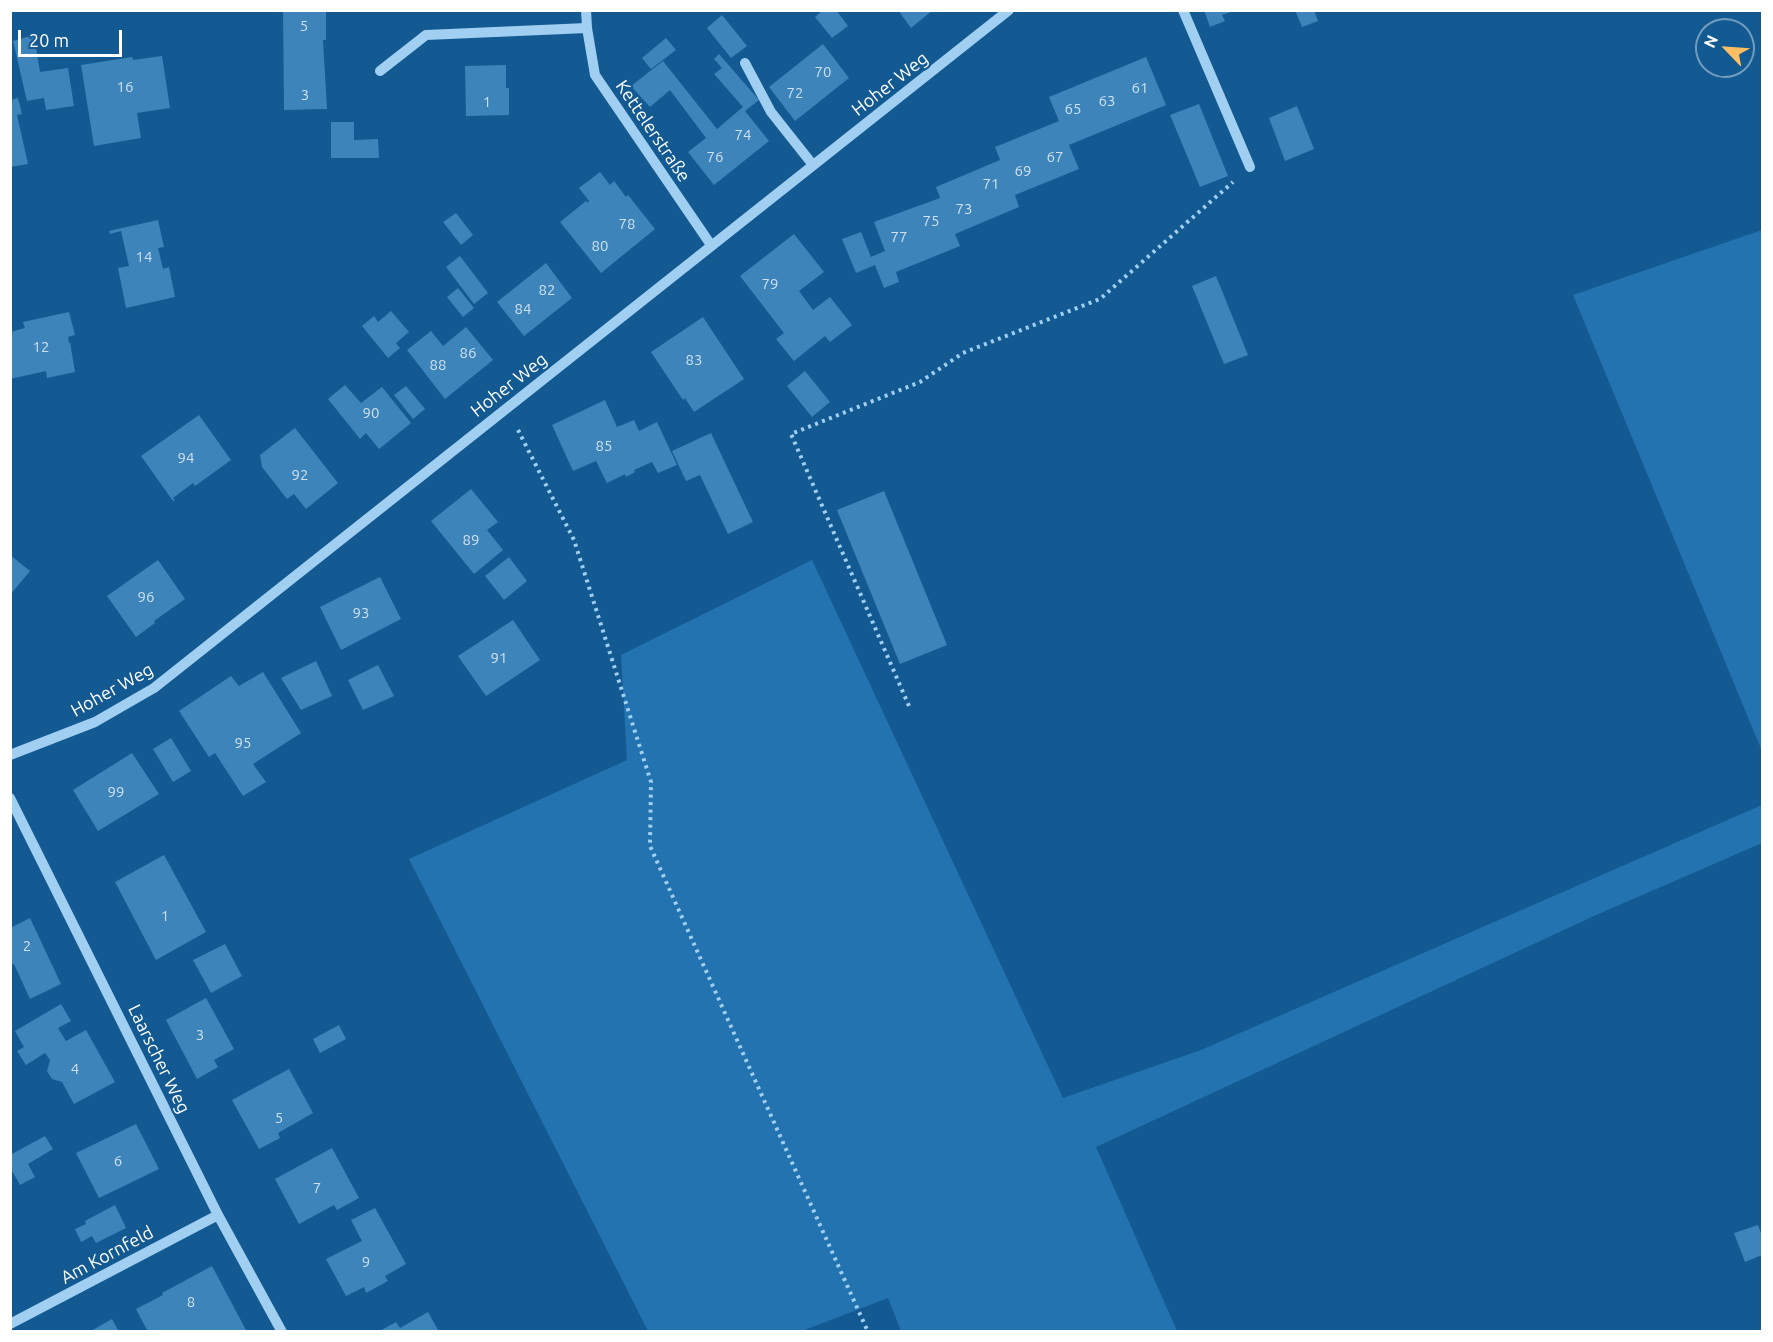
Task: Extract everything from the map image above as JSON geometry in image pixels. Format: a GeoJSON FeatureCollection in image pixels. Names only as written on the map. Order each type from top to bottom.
{"type":"FeatureCollection","features":[{"type":"Feature","properties":{"kind":"street","name":"Kettelerstraße"},"geometry":{"type":"LineString","coordinates":[[586,10],[595,75],[711,245]]}},
{"type":"Feature","properties":{"kind":"street","name":"Hoher Weg"},"geometry":{"type":"LineString","coordinates":[[10,756],[95,722],[153,688],[1009,10]]}},
{"type":"Feature","properties":{"kind":"street"},"geometry":{"type":"LineString","coordinates":[[1183,10],[1250,167]]}},
{"type":"Feature","properties":{"kind":"street"},"geometry":{"type":"LineString","coordinates":[[380,71],[426,35],[587,28]]}},
{"type":"Feature","properties":{"kind":"street"},"geometry":{"type":"LineString","coordinates":[[745,63],[771,112],[813,165]]}},
{"type":"Feature","properties":{"kind":"street","name":"Laarscher Weg"},"geometry":{"type":"LineString","coordinates":[[10,798],[218,1215],[282,1332]]}},
{"type":"Feature","properties":{"kind":"street","name":"Am Kornfeld"},"geometry":{"type":"LineString","coordinates":[[10,1324],[218,1215]]}},
{"type":"Feature","properties":{"kind":"path"},"geometry":{"type":"LineString","coordinates":[[909,706],[791,434],[920,382],[963,353],[1100,298],[1250,167]]}},
{"type":"Feature","properties":{"kind":"path"},"geometry":{"type":"LineString","coordinates":[[507,408],[574,540],[651,782],[650,846],[868,1332]]}},
{"type":"Feature","properties":{"kind":"shaded area"},"geometry":{"type":"Polygon","coordinates":[[[1762,230],[1762,751],[1573,295],[1762,230]]]}},
{"type":"Feature","properties":{"kind":"shaded area"},"geometry":{"type":"Polygon","coordinates":[[[812,560],[1063,1098],[1201,1050],[1762,805],[1762,843],[1594,916],[1096,1147],[1177,1331],[901,1331],[888,1298],[802,1331],[648,1331],[409,859],[627,760],[621,655],[812,560]]]}},
{"type":"Feature","properties":{"kind":"building"},"geometry":{"type":"Polygon","coordinates":[[[823,10],[836,10],[848,26],[832,38],[815,17],[823,10]]]}},
{"type":"Feature","properties":{"kind":"building"},"geometry":{"type":"Polygon","coordinates":[[[898,10],[933,10],[911,28],[898,10]]]}},
{"type":"Feature","properties":{"kind":"building"},"geometry":{"type":"Polygon","coordinates":[[[1204,10],[1233,11],[1222,15],[1225,21],[1210,27],[1204,10]]]}},
{"type":"Feature","properties":{"kind":"building"},"geometry":{"type":"Polygon","coordinates":[[[1295,10],[1314,10],[1318,21],[1302,27],[1295,10]]]}},
{"type":"Feature","properties":{"kind":"building"},"geometry":{"type":"Polygon","coordinates":[[[283,11],[326,11],[326,40],[323,40],[327,109],[284,110],[283,11]]]}},
{"type":"Feature","properties":{"kind":"building"},"geometry":{"type":"Polygon","coordinates":[[[722,15],[747,46],[731,58],[707,28],[722,15]]]}},
{"type":"Feature","properties":{"kind":"building"},"geometry":{"type":"Polygon","coordinates":[[[34,35],[40,72],[68,68],[74,106],[46,110],[44,98],[27,101],[13,41],[34,35]]]}},
{"type":"Feature","properties":{"kind":"building"},"geometry":{"type":"Polygon","coordinates":[[[666,38],[676,50],[651,69],[642,58],[666,38]]]}},
{"type":"Feature","properties":{"kind":"building"},"geometry":{"type":"Polygon","coordinates":[[[823,44],[849,78],[795,121],[769,87],[823,44]]]}},
{"type":"Feature","properties":{"kind":"building"},"geometry":{"type":"Polygon","coordinates":[[[719,54],[759,100],[745,111],[769,141],[714,185],[688,152],[706,138],[670,90],[650,107],[631,86],[663,61],[717,129],[743,107],[714,74],[722,68],[714,59],[719,54]]]}},
{"type":"Feature","properties":{"kind":"building"},"geometry":{"type":"Polygon","coordinates":[[[162,56],[170,108],[137,113],[141,138],[94,146],[81,65],[132,57],[133,60],[162,56]]]}},
{"type":"Feature","properties":{"kind":"building"},"geometry":{"type":"Polygon","coordinates":[[[1146,57],[1166,105],[1069,145],[1079,169],[1015,195],[1019,207],[955,234],[960,246],[896,272],[899,282],[884,288],[875,265],[856,273],[842,239],[861,232],[871,257],[885,251],[874,222],[940,198],[936,187],[1000,160],[995,147],[1059,121],[1049,97],[1146,57]]]}},
{"type":"Feature","properties":{"kind":"building"},"geometry":{"type":"Polygon","coordinates":[[[506,65],[509,115],[466,116],[465,66],[506,65]]]}},
{"type":"Feature","properties":{"kind":"building"},"geometry":{"type":"Polygon","coordinates":[[[18,98],[22,114],[17,115],[28,164],[10,167],[10,100],[18,98]]]}},
{"type":"Feature","properties":{"kind":"building"},"geometry":{"type":"Polygon","coordinates":[[[1199,104],[1228,176],[1200,187],[1170,115],[1199,104]]]}},
{"type":"Feature","properties":{"kind":"building"},"geometry":{"type":"Polygon","coordinates":[[[1297,106],[1314,149],[1285,161],[1269,118],[1297,106]]]}},
{"type":"Feature","properties":{"kind":"building"},"geometry":{"type":"Polygon","coordinates":[[[331,122],[354,122],[354,140],[378,139],[379,158],[331,158],[331,122]]]}},
{"type":"Feature","properties":{"kind":"building"},"geometry":{"type":"Polygon","coordinates":[[[600,172],[610,185],[614,181],[626,197],[628,195],[655,229],[601,273],[560,222],[586,201],[588,203],[589,201],[579,188],[600,172]]]}},
{"type":"Feature","properties":{"kind":"building"},"geometry":{"type":"Polygon","coordinates":[[[456,213],[473,235],[461,245],[443,222],[456,213]]]}},
{"type":"Feature","properties":{"kind":"building"},"geometry":{"type":"Polygon","coordinates":[[[158,220],[164,247],[158,248],[163,269],[169,267],[175,297],[126,308],[118,268],[129,266],[121,231],[110,234],[109,231],[158,220]]]}},
{"type":"Feature","properties":{"kind":"building"},"geometry":{"type":"Polygon","coordinates":[[[794,234],[824,272],[799,291],[813,310],[830,297],[852,325],[830,342],[825,336],[794,361],[776,339],[784,333],[740,276],[794,234]]]}},
{"type":"Feature","properties":{"kind":"building"},"geometry":{"type":"Polygon","coordinates":[[[460,256],[488,293],[474,304],[446,267],[460,256]]]}},
{"type":"Feature","properties":{"kind":"building"},"geometry":{"type":"Polygon","coordinates":[[[546,263],[572,298],[524,336],[497,302],[546,263]]]}},
{"type":"Feature","properties":{"kind":"building"},"geometry":{"type":"Polygon","coordinates":[[[1216,276],[1248,355],[1224,364],[1192,286],[1216,276]]]}},
{"type":"Feature","properties":{"kind":"building"},"geometry":{"type":"Polygon","coordinates":[[[458,288],[474,308],[463,317],[447,297],[458,288]]]}},
{"type":"Feature","properties":{"kind":"building"},"geometry":{"type":"Polygon","coordinates":[[[391,311],[409,332],[396,343],[400,348],[388,358],[362,326],[374,316],[378,322],[391,311]]]}},
{"type":"Feature","properties":{"kind":"building"},"geometry":{"type":"Polygon","coordinates":[[[69,312],[75,335],[68,337],[75,372],[47,378],[46,371],[10,379],[10,332],[25,328],[23,322],[69,312]]]}},
{"type":"Feature","properties":{"kind":"building"},"geometry":{"type":"Polygon","coordinates":[[[703,317],[744,379],[694,412],[685,398],[683,400],[651,352],[703,317]]]}},
{"type":"Feature","properties":{"kind":"building"},"geometry":{"type":"Polygon","coordinates":[[[466,327],[493,360],[445,399],[407,350],[431,331],[443,346],[466,327]]]}},
{"type":"Feature","properties":{"kind":"building"},"geometry":{"type":"Polygon","coordinates":[[[805,371],[830,402],[812,417],[787,386],[805,371]]]}},
{"type":"Feature","properties":{"kind":"building"},"geometry":{"type":"Polygon","coordinates":[[[345,385],[361,403],[382,387],[411,423],[379,449],[366,433],[360,439],[328,399],[345,385]]]}},
{"type":"Feature","properties":{"kind":"building"},"geometry":{"type":"Polygon","coordinates":[[[406,386],[425,409],[413,419],[394,395],[406,386]]]}},
{"type":"Feature","properties":{"kind":"building"},"geometry":{"type":"Polygon","coordinates":[[[605,400],[617,427],[634,420],[639,431],[657,422],[677,465],[658,473],[652,462],[634,470],[635,472],[626,477],[625,474],[607,483],[596,461],[573,471],[552,425],[605,400]]]}},
{"type":"Feature","properties":{"kind":"building"},"geometry":{"type":"Polygon","coordinates":[[[199,415],[231,460],[195,486],[193,483],[173,498],[175,500],[173,501],[141,456],[199,415]]]}},
{"type":"Feature","properties":{"kind":"building"},"geometry":{"type":"Polygon","coordinates":[[[295,428],[338,483],[306,509],[294,494],[287,499],[262,467],[260,455],[295,428]]]}},
{"type":"Feature","properties":{"kind":"building"},"geometry":{"type":"Polygon","coordinates":[[[711,433],[753,522],[728,534],[700,475],[686,481],[672,451],[711,433]]]}},
{"type":"Feature","properties":{"kind":"building"},"geometry":{"type":"Polygon","coordinates":[[[471,489],[498,522],[487,530],[503,550],[474,574],[431,521],[471,489]]]}},
{"type":"Feature","properties":{"kind":"building"},"geometry":{"type":"Polygon","coordinates":[[[884,491],[947,645],[900,664],[837,510],[884,491]]]}},
{"type":"Feature","properties":{"kind":"building"},"geometry":{"type":"Polygon","coordinates":[[[10,555],[30,571],[10,595],[10,555]]]}},
{"type":"Feature","properties":{"kind":"building"},"geometry":{"type":"Polygon","coordinates":[[[509,557],[527,581],[504,600],[485,576],[509,557]]]}},
{"type":"Feature","properties":{"kind":"building"},"geometry":{"type":"Polygon","coordinates":[[[158,560],[185,599],[136,637],[107,596],[158,560]]]}},
{"type":"Feature","properties":{"kind":"building"},"geometry":{"type":"Polygon","coordinates":[[[380,577],[401,619],[341,650],[320,607],[380,577]]]}},
{"type":"Feature","properties":{"kind":"building"},"geometry":{"type":"Polygon","coordinates":[[[513,620],[540,660],[486,696],[458,656],[513,620]]]}},
{"type":"Feature","properties":{"kind":"building"},"geometry":{"type":"Polygon","coordinates":[[[316,661],[332,696],[301,710],[281,678],[316,661]]]}},
{"type":"Feature","properties":{"kind":"building"},"geometry":{"type":"Polygon","coordinates":[[[378,665],[394,696],[363,710],[348,680],[378,665]]]}},
{"type":"Feature","properties":{"kind":"building"},"geometry":{"type":"Polygon","coordinates":[[[263,672],[301,733],[253,764],[266,782],[243,796],[215,753],[209,757],[179,711],[231,676],[239,686],[263,672]]]}},
{"type":"Feature","properties":{"kind":"building"},"geometry":{"type":"Polygon","coordinates":[[[171,738],[191,771],[173,782],[153,749],[171,738]]]}},
{"type":"Feature","properties":{"kind":"building"},"geometry":{"type":"Polygon","coordinates":[[[132,753],[159,794],[98,831],[73,790],[132,753]]]}},
{"type":"Feature","properties":{"kind":"building"},"geometry":{"type":"Polygon","coordinates":[[[164,855],[206,932],[156,960],[115,882],[164,855]]]}},
{"type":"Feature","properties":{"kind":"building"},"geometry":{"type":"Polygon","coordinates":[[[30,918],[61,984],[30,999],[14,964],[10,965],[10,928],[30,918]]]}},
{"type":"Feature","properties":{"kind":"building"},"geometry":{"type":"Polygon","coordinates":[[[225,944],[242,976],[211,993],[193,960],[225,944]]]}},
{"type":"Feature","properties":{"kind":"building"},"geometry":{"type":"Polygon","coordinates":[[[206,998],[234,1049],[214,1060],[218,1067],[197,1079],[166,1020],[206,998]]]}},
{"type":"Feature","properties":{"kind":"building"},"geometry":{"type":"Polygon","coordinates":[[[61,1004],[71,1021],[58,1028],[66,1041],[86,1030],[115,1082],[74,1104],[62,1082],[52,1079],[47,1071],[50,1060],[45,1053],[26,1065],[17,1051],[24,1047],[15,1031],[61,1004]]]}},
{"type":"Feature","properties":{"kind":"building"},"geometry":{"type":"Polygon","coordinates":[[[339,1025],[346,1039],[320,1053],[313,1039],[339,1025]]]}},
{"type":"Feature","properties":{"kind":"building"},"geometry":{"type":"Polygon","coordinates":[[[289,1069],[313,1113],[278,1133],[280,1138],[259,1149],[232,1100],[289,1069]]]}},
{"type":"Feature","properties":{"kind":"building"},"geometry":{"type":"Polygon","coordinates":[[[136,1124],[159,1169],[99,1198],[76,1153],[136,1124]]]}},
{"type":"Feature","properties":{"kind":"building"},"geometry":{"type":"Polygon","coordinates":[[[45,1136],[53,1149],[28,1164],[35,1177],[20,1185],[10,1167],[10,1155],[45,1136]]]}},
{"type":"Feature","properties":{"kind":"building"},"geometry":{"type":"Polygon","coordinates":[[[332,1148],[359,1198],[337,1210],[334,1205],[299,1224],[275,1179],[332,1148]]]}},
{"type":"Feature","properties":{"kind":"building"},"geometry":{"type":"Polygon","coordinates":[[[115,1205],[126,1228],[96,1243],[92,1236],[81,1242],[75,1229],[115,1205]]]}},
{"type":"Feature","properties":{"kind":"building"},"geometry":{"type":"Polygon","coordinates":[[[375,1208],[406,1264],[385,1276],[388,1281],[366,1293],[364,1287],[346,1296],[326,1259],[362,1241],[351,1220],[375,1208]]]}},
{"type":"Feature","properties":{"kind":"building"},"geometry":{"type":"Polygon","coordinates":[[[1758,1225],[1762,1236],[1762,1255],[1745,1262],[1734,1233],[1758,1225]]]}},
{"type":"Feature","properties":{"kind":"building"},"geometry":{"type":"Polygon","coordinates":[[[212,1266],[247,1332],[148,1332],[136,1309],[212,1266]]]}},
{"type":"Feature","properties":{"kind":"building"},"geometry":{"type":"Polygon","coordinates":[[[428,1312],[438,1330],[434,1332],[378,1332],[396,1322],[400,1328],[428,1312]]]}},
{"type":"Feature","properties":{"kind":"building"},"geometry":{"type":"Polygon","coordinates":[[[112,1319],[119,1332],[89,1332],[112,1319]]]}}]}
